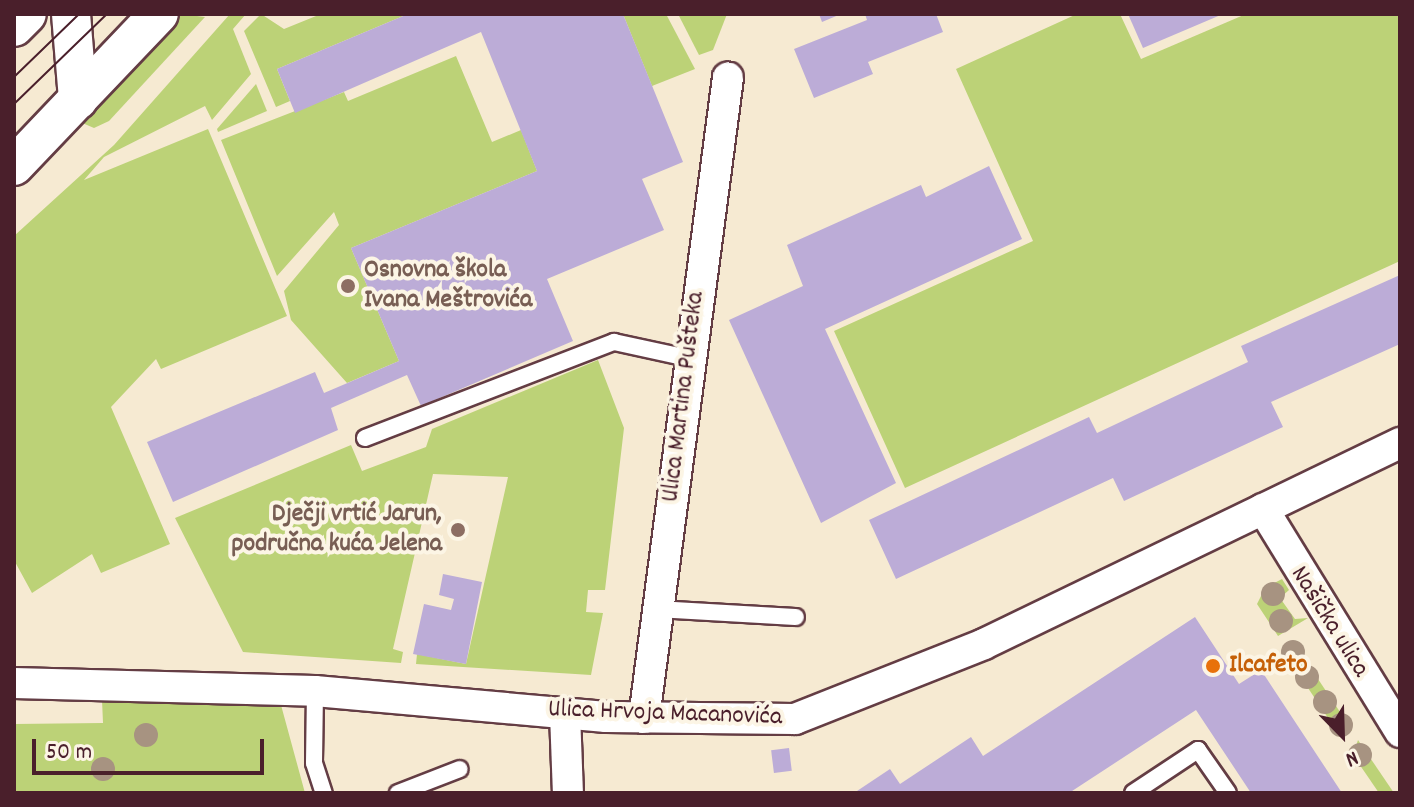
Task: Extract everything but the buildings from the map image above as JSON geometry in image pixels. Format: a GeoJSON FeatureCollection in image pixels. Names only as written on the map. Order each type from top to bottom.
{"type":"FeatureCollection","features":[{"type":"Feature","properties":{"kind":"street"},"geometry":{"type":"LineString","coordinates":[[14,27],[27,14]]}},
{"type":"Feature","properties":{"kind":"street"},"geometry":{"type":"LineString","coordinates":[[71,14],[78,100]]}},
{"type":"Feature","properties":{"kind":"street"},"geometry":{"type":"LineString","coordinates":[[14,166],[159,14]]}},
{"type":"Feature","properties":{"kind":"street","name":"Ulica Martina Pušteka"},"geometry":{"type":"LineString","coordinates":[[644,718],[688,358],[728,77]]}},
{"type":"Feature","properties":{"kind":"street","name":"Ulica Hrvoja Macanovića"},"geometry":{"type":"LineString","coordinates":[[14,683],[315,691],[565,713],[766,721],[840,706],[1400,443]]}},
{"type":"Feature","properties":{"kind":"street","name":"Našička ulica"},"geometry":{"type":"LineString","coordinates":[[1263,509],[1400,732]]}},
{"type":"Feature","properties":{"kind":"street"},"geometry":{"type":"LineString","coordinates":[[565,713],[568,793]]}},
{"type":"Feature","properties":{"kind":"lane"},"geometry":{"type":"LineString","coordinates":[[365,438],[614,342],[688,358]]}},
{"type":"Feature","properties":{"kind":"lane"},"geometry":{"type":"LineString","coordinates":[[656,609],[796,617]]}},
{"type":"Feature","properties":{"kind":"lane"},"geometry":{"type":"LineString","coordinates":[[315,691],[314,763],[324,793]]}},
{"type":"Feature","properties":{"kind":"lane"},"geometry":{"type":"LineString","coordinates":[[1133,793],[1198,750],[1228,793]]}},
{"type":"Feature","properties":{"kind":"lane"},"geometry":{"type":"LineString","coordinates":[[398,793],[460,769]]}},
{"type":"Feature","properties":{"kind":"green space"},"geometry":{"type":"Polygon","coordinates":[[[181,14],[205,17],[109,121],[94,128],[80,122],[181,14]]]}},
{"type":"Feature","properties":{"kind":"green space"},"geometry":{"type":"Polygon","coordinates":[[[230,14],[246,14],[233,29],[251,74],[212,120],[205,106],[104,157],[84,180],[208,129],[287,316],[161,369],[156,359],[111,407],[170,544],[101,573],[92,554],[32,593],[14,560],[14,236],[114,145],[230,14]]]}},
{"type":"Feature","properties":{"kind":"green space"},"geometry":{"type":"Polygon","coordinates":[[[261,14],[284,29],[321,14],[408,14],[277,69],[290,101],[276,107],[244,31],[261,14]]]}},
{"type":"Feature","properties":{"kind":"green space"},"geometry":{"type":"Polygon","coordinates":[[[623,14],[666,14],[695,69],[652,86],[623,14]]]}},
{"type":"Feature","properties":{"kind":"green space"},"geometry":{"type":"Polygon","coordinates":[[[678,14],[727,14],[713,50],[699,55],[678,14]]]}},
{"type":"Feature","properties":{"kind":"green space"},"geometry":{"type":"Polygon","coordinates":[[[1077,14],[1120,14],[1141,59],[1246,14],[1399,14],[1400,261],[905,488],[834,331],[1033,241],[956,69],[1077,14]]]}},
{"type":"Feature","properties":{"kind":"green space"},"geometry":{"type":"Polygon","coordinates":[[[456,56],[492,142],[521,130],[537,171],[351,248],[399,361],[347,383],[291,320],[284,291],[339,225],[334,212],[277,276],[221,140],[344,92],[348,101],[456,56]]]}},
{"type":"Feature","properties":{"kind":"green space"},"geometry":{"type":"Polygon","coordinates":[[[256,84],[267,111],[218,132],[217,129],[256,84]]]}},
{"type":"Feature","properties":{"kind":"green space"},"geometry":{"type":"Polygon","coordinates":[[[598,360],[624,428],[605,590],[588,590],[586,612],[603,613],[591,675],[416,664],[417,654],[466,664],[508,477],[433,474],[393,649],[403,652],[401,663],[243,652],[175,518],[351,445],[362,471],[426,447],[432,429],[598,360]]]}},
{"type":"Feature","properties":{"kind":"green space"},"geometry":{"type":"Polygon","coordinates":[[[1282,579],[1289,590],[1280,598],[1295,619],[1308,618],[1278,636],[1257,604],[1265,588],[1282,579]]]}},
{"type":"Feature","properties":{"kind":"green space"},"geometry":{"type":"Polygon","coordinates":[[[1294,643],[1352,730],[1349,733],[1336,730],[1288,658],[1294,643]]]}},
{"type":"Feature","properties":{"kind":"green space"},"geometry":{"type":"Polygon","coordinates":[[[102,700],[281,705],[305,793],[14,793],[14,724],[103,723],[102,700]]]}},
{"type":"Feature","properties":{"kind":"green space"},"geometry":{"type":"Polygon","coordinates":[[[1358,740],[1394,793],[1379,793],[1353,755],[1358,740]]]}},
{"type":"Feature","properties":{"kind":"tram line"},"geometry":{"type":"LineString","coordinates":[[14,77],[79,14]]}},
{"type":"Feature","properties":{"kind":"tram line"},"geometry":{"type":"LineString","coordinates":[[14,104],[107,14]]}},
{"type":"Feature","properties":{"kind":"place","name":"Osnovna škola Ivana Meštrovića"},"geometry":{"type":"Point","coordinates":[348,286]}},
{"type":"Feature","properties":{"kind":"place","name":"Dječji vrtić Jarun, područna kuća Jelena"},"geometry":{"type":"Point","coordinates":[458,530]}},
{"type":"Feature","properties":{"kind":"place","name":"Ilcafeto"},"geometry":{"type":"Point","coordinates":[1213,666]}}]}
